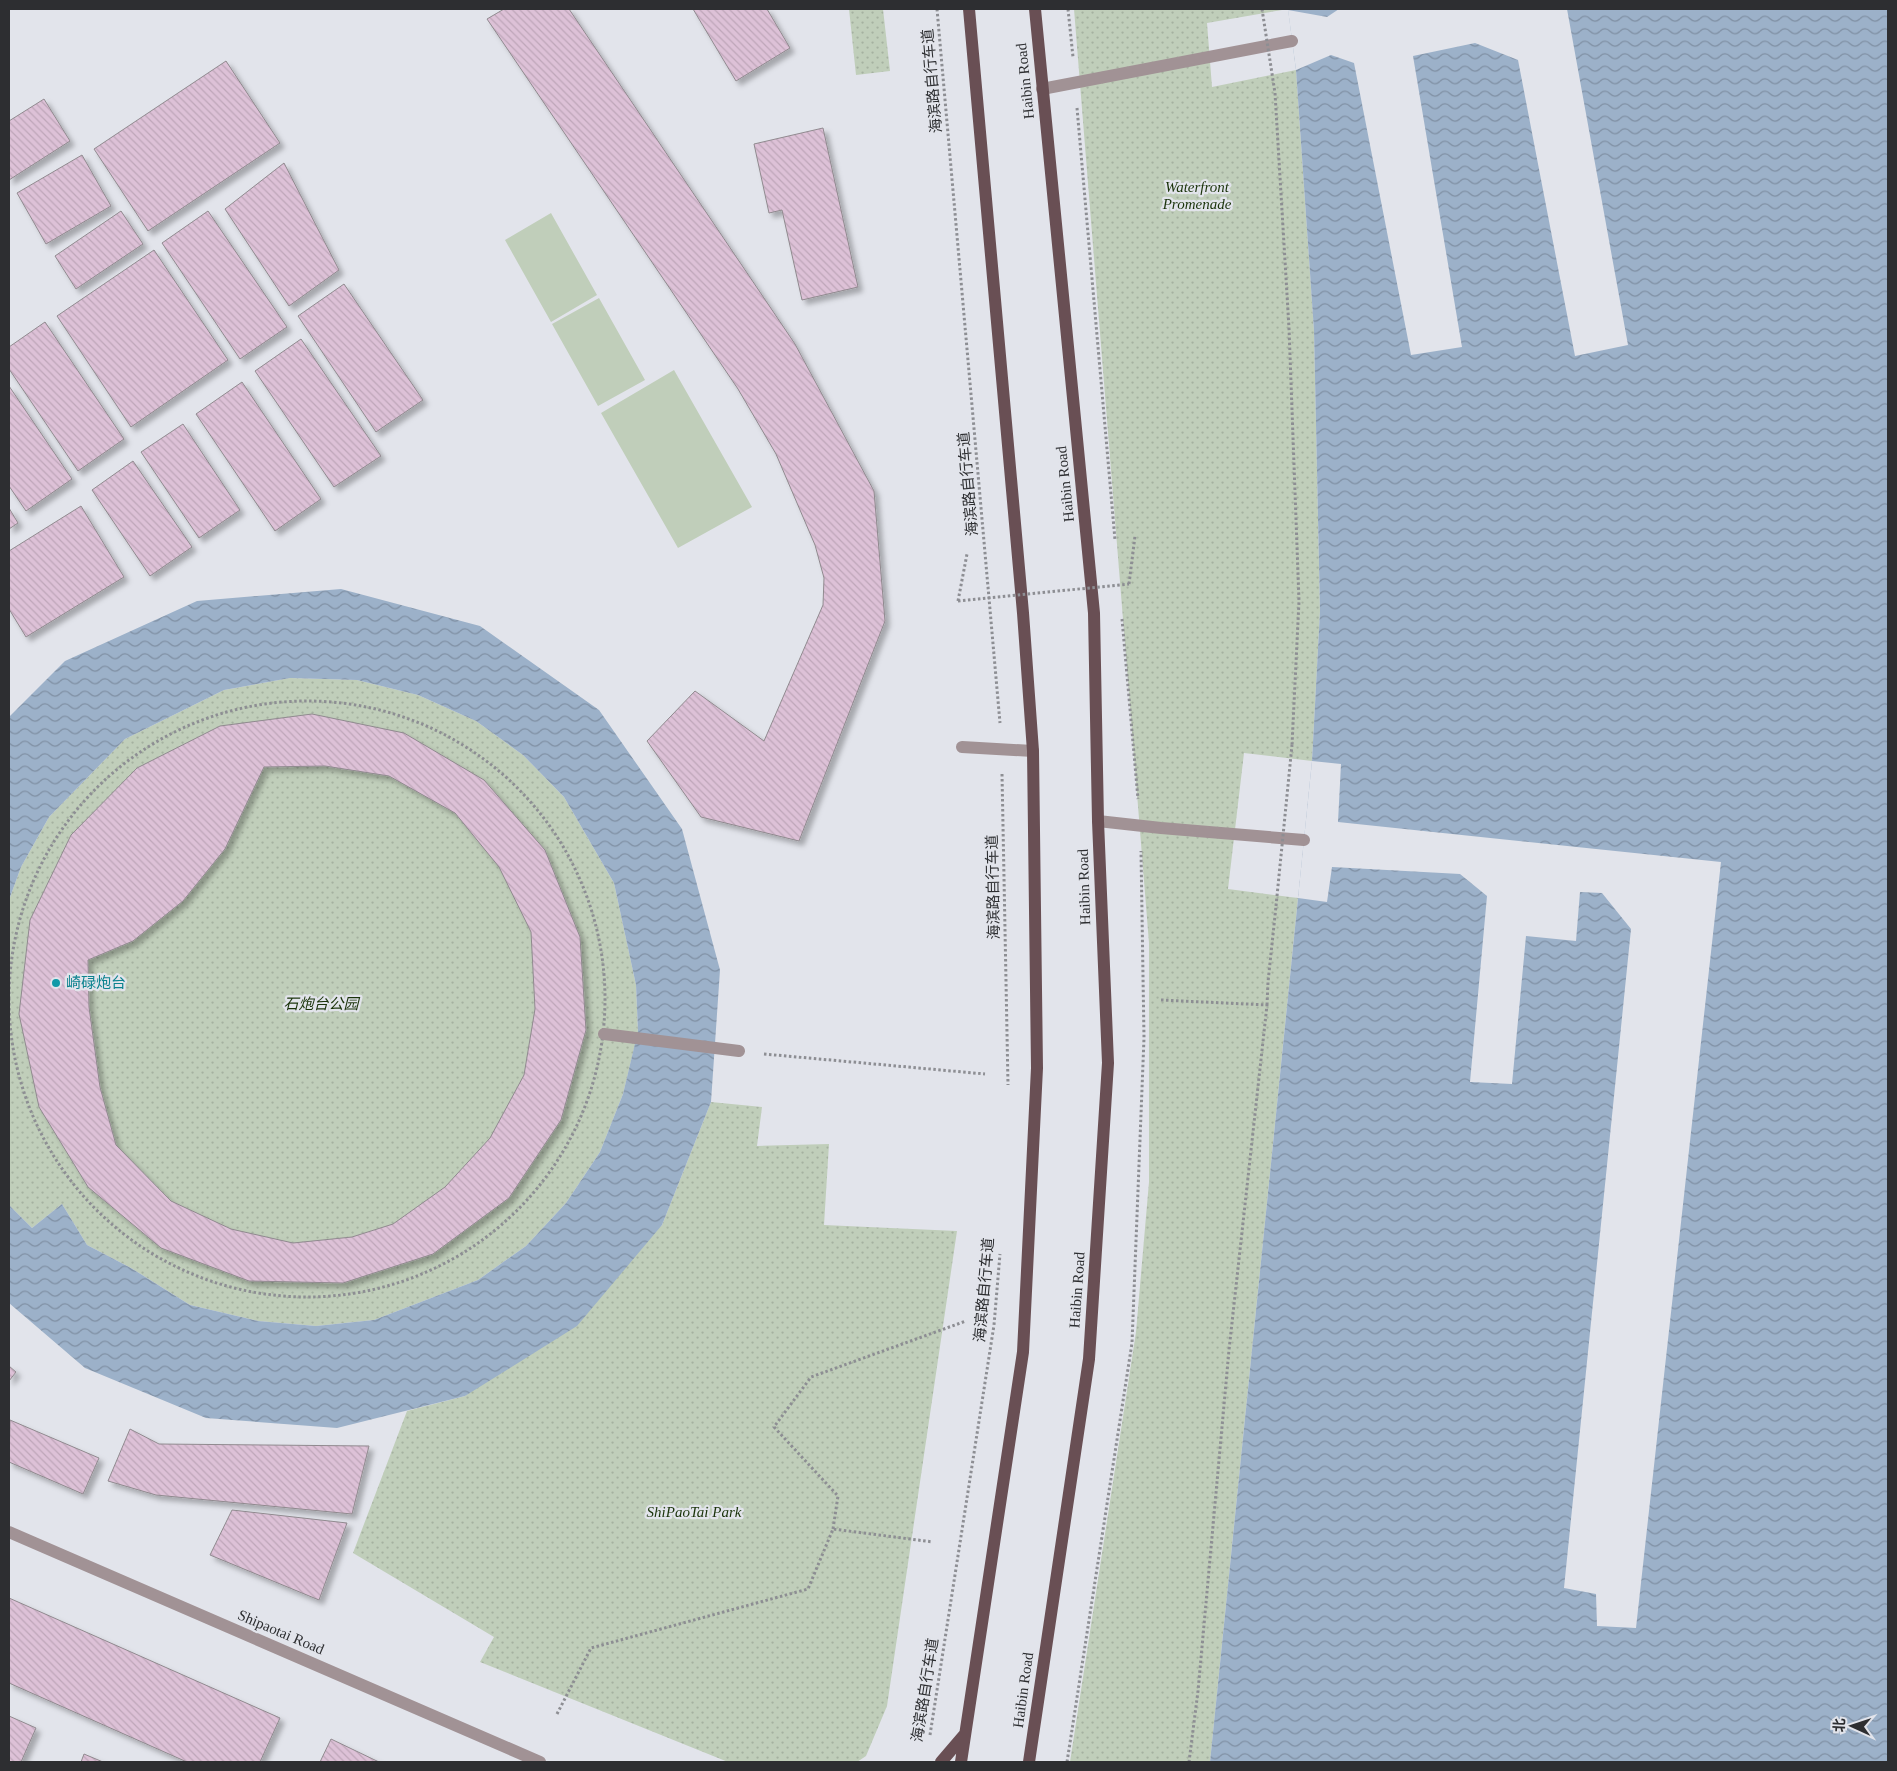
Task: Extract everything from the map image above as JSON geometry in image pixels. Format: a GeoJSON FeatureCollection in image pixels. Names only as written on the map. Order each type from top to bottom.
{"type":"FeatureCollection","features":[{"type":"Feature","properties":{"kind":"main road"},"geometry":{"type":"LineString","coordinates":[[961,1762],[1023,1352],[1038,1068],[1033,751],[1024,613],[969,9]]}},
{"type":"Feature","properties":{"kind":"main road","name":"Haibin Road"},"geometry":{"type":"LineString","coordinates":[[1029,1762],[1089,1359],[1108,1063],[1098,821],[1094,613],[1034,9]]}},
{"type":"Feature","properties":{"kind":"main road"},"geometry":{"type":"LineString","coordinates":[[941,1762],[965,1734]]}},
{"type":"Feature","properties":{"kind":"street"},"geometry":{"type":"LineString","coordinates":[[1042,89],[1292,41]]}},
{"type":"Feature","properties":{"kind":"street"},"geometry":{"type":"LineString","coordinates":[[962,747],[1033,751]]}},
{"type":"Feature","properties":{"kind":"street"},"geometry":{"type":"LineString","coordinates":[[1098,821],[1304,840]]}},
{"type":"Feature","properties":{"kind":"street"},"geometry":{"type":"LineString","coordinates":[[604,1034],[739,1052]]}},
{"type":"Feature","properties":{"kind":"street","name":"Shipaotai Road"},"geometry":{"type":"LineString","coordinates":[[9,1532],[540,1762]]}},
{"type":"Feature","properties":{"kind":"path","name":"海滨路自行车道"},"geometry":{"type":"LineString","coordinates":[[937,9],[1000,720],[1008,1087]]}},
{"type":"Feature","properties":{"kind":"path"},"geometry":{"type":"LineString","coordinates":[[1190,1762],[1229,1350],[1267,1005],[1292,745],[1299,601],[1289,328],[1274,93],[1262,9]]}},
{"type":"Feature","properties":{"kind":"path"},"geometry":{"type":"LineString","coordinates":[[967,554],[958,601],[1129,584],[1136,536]]}},
{"type":"Feature","properties":{"kind":"path"},"geometry":{"type":"LineString","coordinates":[[258,702],[350,702],[438,729],[514,781],[569,854],[601,942],[604,1034],[578,1126],[525,1206],[449,1264],[359,1296],[264,1297],[173,1269],[95,1212],[39,1135],[11,1044],[12,948],[42,860],[96,785],[171,731],[258,702]]}},
{"type":"Feature","properties":{"kind":"path"},"geometry":{"type":"LineString","coordinates":[[1160,1000],[1267,1005]]}},
{"type":"Feature","properties":{"kind":"path"},"geometry":{"type":"LineString","coordinates":[[739,1052],[985,1074]]}},
{"type":"Feature","properties":{"kind":"path","name":"海滨路自行车道"},"geometry":{"type":"LineString","coordinates":[[928,1743],[994,1325],[1000,1249]]}},
{"type":"Feature","properties":{"kind":"path"},"geometry":{"type":"LineString","coordinates":[[557,1714],[591,1648],[808,1589],[833,1529],[838,1496],[774,1427],[811,1377],[966,1321]]}},
{"type":"Feature","properties":{"kind":"path"},"geometry":{"type":"LineString","coordinates":[[833,1529],[933,1542]]}},
{"type":"Feature","properties":{"kind":"green space"},"geometry":{"type":"Polygon","coordinates":[[[849,9],[883,9],[890,71],[856,75],[849,9]]]}},
{"type":"Feature","properties":{"kind":"green space","name":"Waterfront Promenade"},"geometry":{"type":"Polygon","coordinates":[[[1074,9],[1288,9],[1207,23],[1212,87],[1296,70],[1314,331],[1320,611],[1312,761],[1244,753],[1228,889],[1298,898],[1210,1762],[1070,1762],[1136,1332],[1149,1182],[1149,943],[1074,9]]]}},
{"type":"Feature","properties":{"kind":"green space"},"geometry":{"type":"Polygon","coordinates":[[[551,213],[597,295],[551,322],[505,240],[551,213]]]}},
{"type":"Feature","properties":{"kind":"green space"},"geometry":{"type":"Polygon","coordinates":[[[599,298],[645,380],[598,406],[552,324],[599,298]]]}},
{"type":"Feature","properties":{"kind":"green space"},"geometry":{"type":"Polygon","coordinates":[[[674,370],[752,507],[678,548],[601,413],[674,370]]]}},
{"type":"Feature","properties":{"kind":"green space","name":"石炮台公园"},"geometry":{"type":"Polygon","coordinates":[[[290,678],[357,680],[418,695],[476,721],[523,755],[564,797],[614,883],[636,985],[638,1032],[623,1094],[600,1152],[566,1203],[526,1246],[478,1280],[374,1320],[316,1326],[258,1321],[190,1305],[131,1268],[87,1245],[62,1204],[32,1228],[9,1205],[9,900],[21,867],[49,817],[125,739],[224,690],[290,678]]]}},
{"type":"Feature","properties":{"kind":"green space","name":"ShiPaoTai Park"},"geometry":{"type":"Polygon","coordinates":[[[711,1102],[762,1107],[757,1146],[829,1144],[824,1225],[957,1231],[887,1706],[866,1756],[857,1762],[728,1762],[480,1662],[494,1637],[353,1553],[407,1411],[465,1396],[662,1225],[711,1102]]]}},
{"type":"Feature","properties":{"kind":"water"},"geometry":{"type":"Polygon","coordinates":[[[1288,9],[1888,9],[1888,1762],[1210,1762],[1312,761],[1320,611],[1314,331],[1296,70],[1288,9]]]}},
{"type":"Feature","properties":{"kind":"water"},"geometry":{"type":"Polygon","coordinates":[[[341,589],[480,626],[599,710],[682,829],[720,970],[711,1102],[662,1225],[577,1326],[465,1396],[337,1428],[206,1418],[85,1368],[9,1303],[9,1205],[32,1228],[62,1204],[87,1245],[131,1268],[190,1305],[258,1321],[316,1326],[374,1320],[478,1280],[526,1246],[566,1203],[600,1152],[623,1094],[638,1031],[636,985],[614,883],[564,797],[523,755],[476,721],[418,695],[357,680],[290,678],[224,690],[125,739],[49,817],[21,867],[9,900],[9,717],[65,661],[197,601],[341,589]]]}},
{"type":"Feature","properties":{"kind":"pier"},"geometry":{"type":"Polygon","coordinates":[[[1339,9],[1567,9],[1628,345],[1575,356],[1518,60],[1475,43],[1413,56],[1462,347],[1411,355],[1354,63],[1331,55],[1296,70],[1288,10],[1327,17],[1339,9]]]}},
{"type":"Feature","properties":{"kind":"pier"},"geometry":{"type":"Polygon","coordinates":[[[1312,761],[1341,764],[1338,822],[1721,862],[1636,1628],[1597,1626],[1596,1594],[1564,1588],[1631,929],[1602,893],[1580,892],[1576,941],[1526,936],[1512,1084],[1470,1082],[1487,896],[1460,874],[1332,867],[1327,902],[1298,898],[1312,761]]]}},
{"type":"Feature","properties":{"kind":"building"},"geometry":{"type":"Polygon","coordinates":[[[504,9],[569,9],[795,344],[874,491],[885,621],[799,841],[701,817],[647,741],[695,691],[764,741],[823,605],[824,578],[815,545],[776,454],[738,389],[487,19],[504,9]]]}},
{"type":"Feature","properties":{"kind":"building"},"geometry":{"type":"Polygon","coordinates":[[[693,9],[767,9],[790,48],[736,81],[693,9]]]}},
{"type":"Feature","properties":{"kind":"building"},"geometry":{"type":"Polygon","coordinates":[[[226,61],[280,143],[148,231],[94,149],[226,61]]]}},
{"type":"Feature","properties":{"kind":"building"},"geometry":{"type":"Polygon","coordinates":[[[44,99],[70,141],[9,180],[9,121],[44,99]]]}},
{"type":"Feature","properties":{"kind":"building"},"geometry":{"type":"Polygon","coordinates":[[[823,128],[858,287],[802,300],[782,210],[769,213],[754,144],[823,128]]]}},
{"type":"Feature","properties":{"kind":"building"},"geometry":{"type":"Polygon","coordinates":[[[82,155],[111,206],[46,244],[17,193],[82,155]]]}},
{"type":"Feature","properties":{"kind":"building"},"geometry":{"type":"Polygon","coordinates":[[[284,163],[339,270],[289,306],[225,209],[284,163]]]}},
{"type":"Feature","properties":{"kind":"building"},"geometry":{"type":"Polygon","coordinates":[[[121,211],[143,244],[76,289],[55,256],[121,211]]]}},
{"type":"Feature","properties":{"kind":"building"},"geometry":{"type":"Polygon","coordinates":[[[208,211],[287,327],[240,359],[162,243],[208,211]]]}},
{"type":"Feature","properties":{"kind":"building"},"geometry":{"type":"Polygon","coordinates":[[[154,250],[228,360],[131,427],[57,316],[154,250]]]}},
{"type":"Feature","properties":{"kind":"building"},"geometry":{"type":"Polygon","coordinates":[[[344,284],[423,400],[376,432],[298,316],[344,284]]]}},
{"type":"Feature","properties":{"kind":"building"},"geometry":{"type":"Polygon","coordinates":[[[45,322],[124,439],[78,471],[9,369],[9,347],[45,322]]]}},
{"type":"Feature","properties":{"kind":"building"},"geometry":{"type":"Polygon","coordinates":[[[301,339],[381,456],[334,487],[255,371],[301,339]]]}},
{"type":"Feature","properties":{"kind":"building"},"geometry":{"type":"Polygon","coordinates":[[[242,382],[321,499],[275,531],[196,414],[242,382]]]}},
{"type":"Feature","properties":{"kind":"building"},"geometry":{"type":"Polygon","coordinates":[[[9,386],[72,479],[26,511],[9,486],[9,386]]]}},
{"type":"Feature","properties":{"kind":"building"},"geometry":{"type":"Polygon","coordinates":[[[183,424],[240,510],[199,538],[141,452],[183,424]]]}},
{"type":"Feature","properties":{"kind":"building"},"geometry":{"type":"Polygon","coordinates":[[[133,461],[192,547],[150,576],[92,490],[133,461]]]}},
{"type":"Feature","properties":{"kind":"building"},"geometry":{"type":"Polygon","coordinates":[[[81,506],[124,577],[26,637],[9,609],[9,551],[81,506]]]}},
{"type":"Feature","properties":{"kind":"building"},"geometry":{"type":"Polygon","coordinates":[[[9,508],[18,523],[9,529],[9,508]]]}},
{"type":"Feature","properties":{"kind":"building","name":"崎碌炮台"},"geometry":{"type":"Polygon","coordinates":[[[312,714],[404,733],[484,780],[545,850],[580,937],[586,1030],[561,1120],[509,1198],[433,1254],[343,1283],[249,1281],[161,1248],[88,1187],[39,1107],[19,1014],[30,920],[71,835],[137,768],[220,726],[312,714]],[[325,766],[264,767],[225,849],[183,901],[133,941],[88,960],[89,1007],[100,1087],[116,1145],[171,1201],[231,1229],[293,1243],[352,1237],[393,1224],[445,1187],[490,1138],[524,1075],[535,1009],[531,932],[499,867],[455,813],[389,776],[325,766]]]}},
{"type":"Feature","properties":{"kind":"building"},"geometry":{"type":"Polygon","coordinates":[[[9,1366],[16,1372],[9,1381],[9,1366]]]}},
{"type":"Feature","properties":{"kind":"building"},"geometry":{"type":"Polygon","coordinates":[[[10,1420],[99,1458],[83,1494],[9,1462],[10,1420]]]}},
{"type":"Feature","properties":{"kind":"building"},"geometry":{"type":"Polygon","coordinates":[[[130,1429],[159,1444],[369,1446],[352,1514],[156,1495],[108,1481],[130,1429]]]}},
{"type":"Feature","properties":{"kind":"building"},"geometry":{"type":"Polygon","coordinates":[[[232,1510],[347,1523],[319,1600],[210,1555],[232,1510]]]}},
{"type":"Feature","properties":{"kind":"building"},"geometry":{"type":"Polygon","coordinates":[[[9,1598],[280,1718],[260,1762],[187,1762],[9,1683],[9,1598]]]}},
{"type":"Feature","properties":{"kind":"building"},"geometry":{"type":"Polygon","coordinates":[[[9,1716],[36,1728],[21,1762],[9,1762],[9,1716]]]}},
{"type":"Feature","properties":{"kind":"building"},"geometry":{"type":"Polygon","coordinates":[[[331,1739],[379,1762],[320,1762],[331,1739]]]}},
{"type":"Feature","properties":{"kind":"building"},"geometry":{"type":"Polygon","coordinates":[[[84,1754],[103,1762],[81,1762],[84,1754]]]}},
{"type":"Feature","properties":{"kind":"place","name":"崎碌炮台"},"geometry":{"type":"Point","coordinates":[56,983]}}]}
